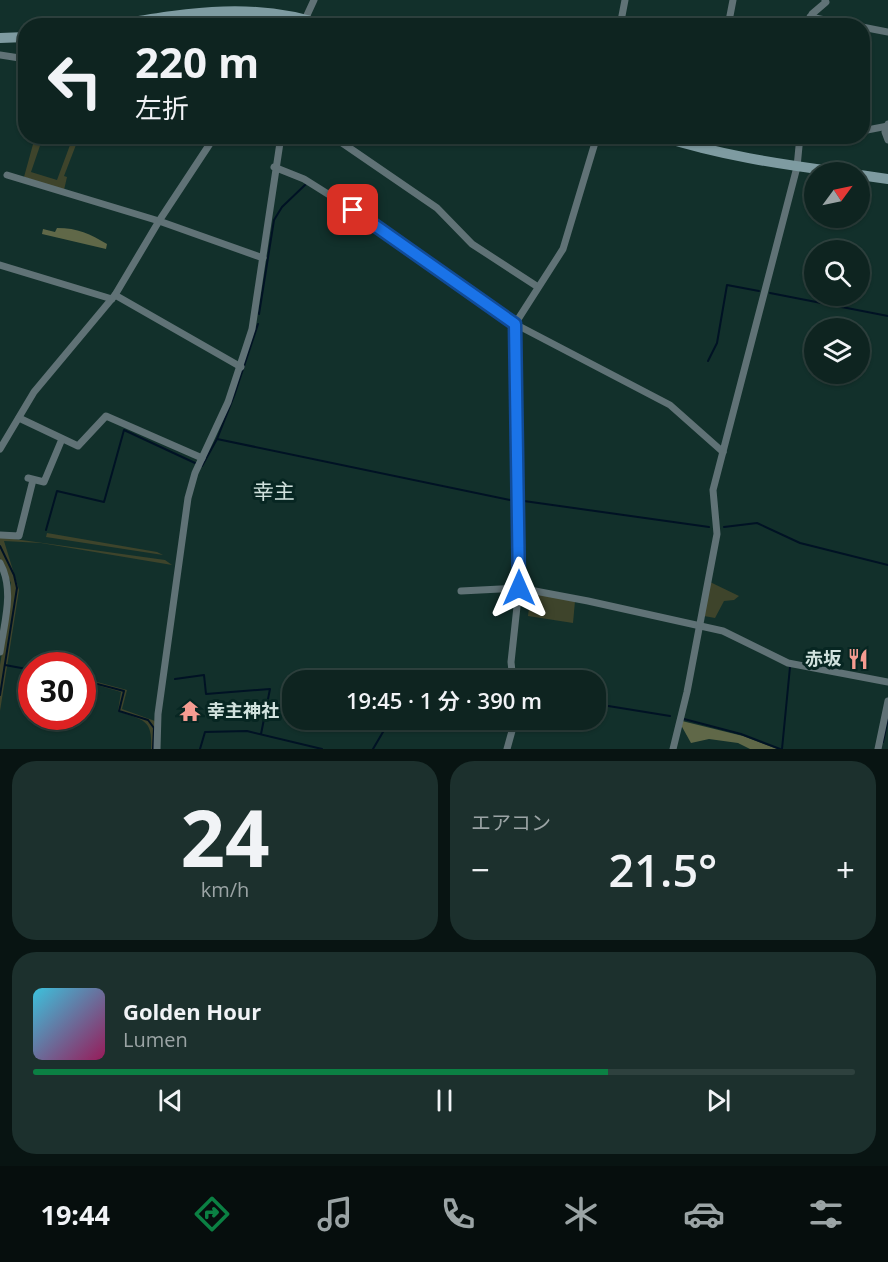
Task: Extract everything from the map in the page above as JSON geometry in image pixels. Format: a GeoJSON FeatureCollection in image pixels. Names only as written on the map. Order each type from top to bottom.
{"type":"FeatureCollection","features":[{"type":"Feature","properties":{"kind":"street"},"geometry":{"type":"LineString","coordinates":[[306,18],[314,0]]}},
{"type":"Feature","properties":{"kind":"street"},"geometry":{"type":"LineString","coordinates":[[622,18],[625,0]]}},
{"type":"Feature","properties":{"kind":"street"},"geometry":{"type":"LineString","coordinates":[[730,18],[733,0]]}},
{"type":"Feature","properties":{"kind":"street"},"geometry":{"type":"LineString","coordinates":[[810,17],[826,2],[825,0]]}},
{"type":"Feature","properties":{"kind":"street"},"geometry":{"type":"LineString","coordinates":[[170,18],[240,9],[282,13],[294,18]]}},
{"type":"Feature","properties":{"kind":"street"},"geometry":{"type":"LineString","coordinates":[[810,17],[815,18]]}},
{"type":"Feature","properties":{"kind":"street"},"geometry":{"type":"LineString","coordinates":[[870,29],[888,32]]}},
{"type":"Feature","properties":{"kind":"street"},"geometry":{"type":"LineString","coordinates":[[0,38],[18,37]]}},
{"type":"Feature","properties":{"kind":"street"},"geometry":{"type":"LineString","coordinates":[[0,55],[18,58]]}},
{"type":"Feature","properties":{"kind":"street"},"geometry":{"type":"LineString","coordinates":[[870,129],[888,125]]}},
{"type":"Feature","properties":{"kind":"street"},"geometry":{"type":"LineString","coordinates":[[888,125],[885,132],[888,140]]}},
{"type":"Feature","properties":{"kind":"street"},"geometry":{"type":"LineString","coordinates":[[0,449],[34,392],[114,297],[159,221],[210,144]]}},
{"type":"Feature","properties":{"kind":"street"},"geometry":{"type":"LineString","coordinates":[[157,749],[158,714],[188,498],[202,458],[228,402],[241,367],[255,317],[274,167],[279,144]]}},
{"type":"Feature","properties":{"kind":"street"},"geometry":{"type":"LineString","coordinates":[[344,144],[437,208],[472,244],[537,287]]}},
{"type":"Feature","properties":{"kind":"street"},"geometry":{"type":"LineString","coordinates":[[512,670],[519,588],[515,324],[563,249],[595,144]]}},
{"type":"Feature","properties":{"kind":"street"},"geometry":{"type":"LineString","coordinates":[[686,144],[804,168]]}},
{"type":"Feature","properties":{"kind":"street"},"geometry":{"type":"LineString","coordinates":[[702,149],[703,144]]}},
{"type":"Feature","properties":{"kind":"street"},"geometry":{"type":"LineString","coordinates":[[673,749],[687,692],[717,534],[713,490],[797,167],[799,144]]}},
{"type":"Feature","properties":{"kind":"street"},"geometry":{"type":"LineString","coordinates":[[274,167],[304,179],[339,201],[515,324],[669,405],[723,452]]}},
{"type":"Feature","properties":{"kind":"street"},"geometry":{"type":"LineString","coordinates":[[7,176],[159,221],[263,258]]}},
{"type":"Feature","properties":{"kind":"street"},"geometry":{"type":"LineString","coordinates":[[870,176],[888,179]]}},
{"type":"Feature","properties":{"kind":"street"},"geometry":{"type":"LineString","coordinates":[[0,265],[114,297],[241,367]]}},
{"type":"Feature","properties":{"kind":"street"},"geometry":{"type":"LineString","coordinates":[[19,417],[78,446],[106,416],[202,458]]}},
{"type":"Feature","properties":{"kind":"street"},"geometry":{"type":"LineString","coordinates":[[0,535],[19,536],[31,479],[44,482],[62,439]]}},
{"type":"Feature","properties":{"kind":"street"},"geometry":{"type":"LineString","coordinates":[[0,563],[5,572],[8,595],[0,652]]}},
{"type":"Feature","properties":{"kind":"street"},"geometry":{"type":"LineString","coordinates":[[461,591],[519,588],[699,625],[723,632],[788,663],[888,682]]}},
{"type":"Feature","properties":{"kind":"street"},"geometry":{"type":"LineString","coordinates":[[878,749],[888,701]]}},
{"type":"Feature","properties":{"kind":"street"},"geometry":{"type":"LineString","coordinates":[[507,749],[512,730]]}},
{"type":"Feature","properties":{"kind":"green space"},"geometry":{"type":"Polygon","coordinates":[[[33,144],[41,144],[31,172],[57,180],[70,144],[76,144],[64,176],[67,177],[64,190],[24,177],[33,144]]]}},
{"type":"Feature","properties":{"kind":"green space"},"geometry":{"type":"Polygon","coordinates":[[[57,228],[78,230],[107,244],[106,249],[42,234],[43,229],[55,232],[57,228]]]}},
{"type":"Feature","properties":{"kind":"green space"},"geometry":{"type":"Polygon","coordinates":[[[47,533],[157,552],[163,555],[46,537],[47,533]]]}},
{"type":"Feature","properties":{"kind":"green space"},"geometry":{"type":"Polygon","coordinates":[[[0,537],[165,560],[172,565],[41,543],[4,541],[19,590],[0,711],[0,665],[11,583],[0,558],[0,537]]]}},
{"type":"Feature","properties":{"kind":"green space"},"geometry":{"type":"Polygon","coordinates":[[[710,582],[739,596],[734,600],[724,601],[715,618],[704,616],[710,582]]]}},
{"type":"Feature","properties":{"kind":"green space"},"geometry":{"type":"Polygon","coordinates":[[[531,593],[575,601],[573,623],[528,616],[531,593]]]}},
{"type":"Feature","properties":{"kind":"green space"},"geometry":{"type":"Polygon","coordinates":[[[96,682],[127,690],[122,709],[155,721],[155,749],[151,749],[150,731],[145,722],[118,711],[121,692],[96,685],[96,682]]]}},
{"type":"Feature","properties":{"kind":"green space"},"geometry":{"type":"Polygon","coordinates":[[[682,721],[743,736],[777,749],[750,749],[738,743],[709,739],[691,743],[681,725],[682,721]]]}},
{"type":"Feature","properties":{"kind":"waterway"},"geometry":{"type":"LineString","coordinates":[[259,314],[274,220],[282,207],[306,184]]}},
{"type":"Feature","properties":{"kind":"waterway"},"geometry":{"type":"LineString","coordinates":[[708,361],[717,343],[727,285],[759,291]]}},
{"type":"Feature","properties":{"kind":"waterway"},"geometry":{"type":"LineString","coordinates":[[770,293],[888,316]]}},
{"type":"Feature","properties":{"kind":"waterway"},"geometry":{"type":"LineString","coordinates":[[217,439],[258,324]]}},
{"type":"Feature","properties":{"kind":"waterway"},"geometry":{"type":"LineString","coordinates":[[46,530],[57,491],[104,502],[124,430],[195,463]]}},
{"type":"Feature","properties":{"kind":"waterway"},"geometry":{"type":"LineString","coordinates":[[202,466],[217,439],[510,500]]}},
{"type":"Feature","properties":{"kind":"waterway"},"geometry":{"type":"LineString","coordinates":[[524,501],[709,527]]}},
{"type":"Feature","properties":{"kind":"waterway"},"geometry":{"type":"LineString","coordinates":[[724,527],[757,523],[800,543],[888,565]]}},
{"type":"Feature","properties":{"kind":"waterway"},"geometry":{"type":"LineString","coordinates":[[0,546],[14,575],[17,588],[0,695]]}},
{"type":"Feature","properties":{"kind":"waterway"},"geometry":{"type":"LineString","coordinates":[[5,665],[18,667]]}},
{"type":"Feature","properties":{"kind":"waterway"},"geometry":{"type":"LineString","coordinates":[[782,749],[790,667]]}},
{"type":"Feature","properties":{"kind":"waterway"},"geometry":{"type":"LineString","coordinates":[[175,679],[204,675],[206,694],[270,689],[261,734]]}},
{"type":"Feature","properties":{"kind":"waterway"},"geometry":{"type":"LineString","coordinates":[[96,684],[124,691],[119,711],[148,720],[154,728],[153,749]]}},
{"type":"Feature","properties":{"kind":"waterway"},"geometry":{"type":"LineString","coordinates":[[606,706],[670,716]]}},
{"type":"Feature","properties":{"kind":"waterway"},"geometry":{"type":"LineString","coordinates":[[684,719],[741,734],[780,749]]}},
{"type":"Feature","properties":{"kind":"waterway"},"geometry":{"type":"LineString","coordinates":[[883,742],[888,719]]}},
{"type":"Feature","properties":{"kind":"waterway"},"geometry":{"type":"LineString","coordinates":[[373,749],[384,730]]}},
{"type":"Feature","properties":{"kind":"waterway"},"geometry":{"type":"LineString","coordinates":[[200,749],[205,732],[247,731],[322,749]]}},
{"type":"Feature","properties":{"kind":"place","name":"赤坂"},"geometry":{"type":"Point","coordinates":[858,659]}},
{"type":"Feature","properties":{"kind":"place","name":"幸主神社"},"geometry":{"type":"Point","coordinates":[190,711]}},
{"type":"Feature","properties":{"kind":"district","name":"幸主"},"geometry":{"type":"Point","coordinates":[274,492]}},
{"type":"Feature","properties":{"kind":"route"},"geometry":{"type":"LineString","coordinates":[[353,210],[515,324],[519,588]]}}]}
